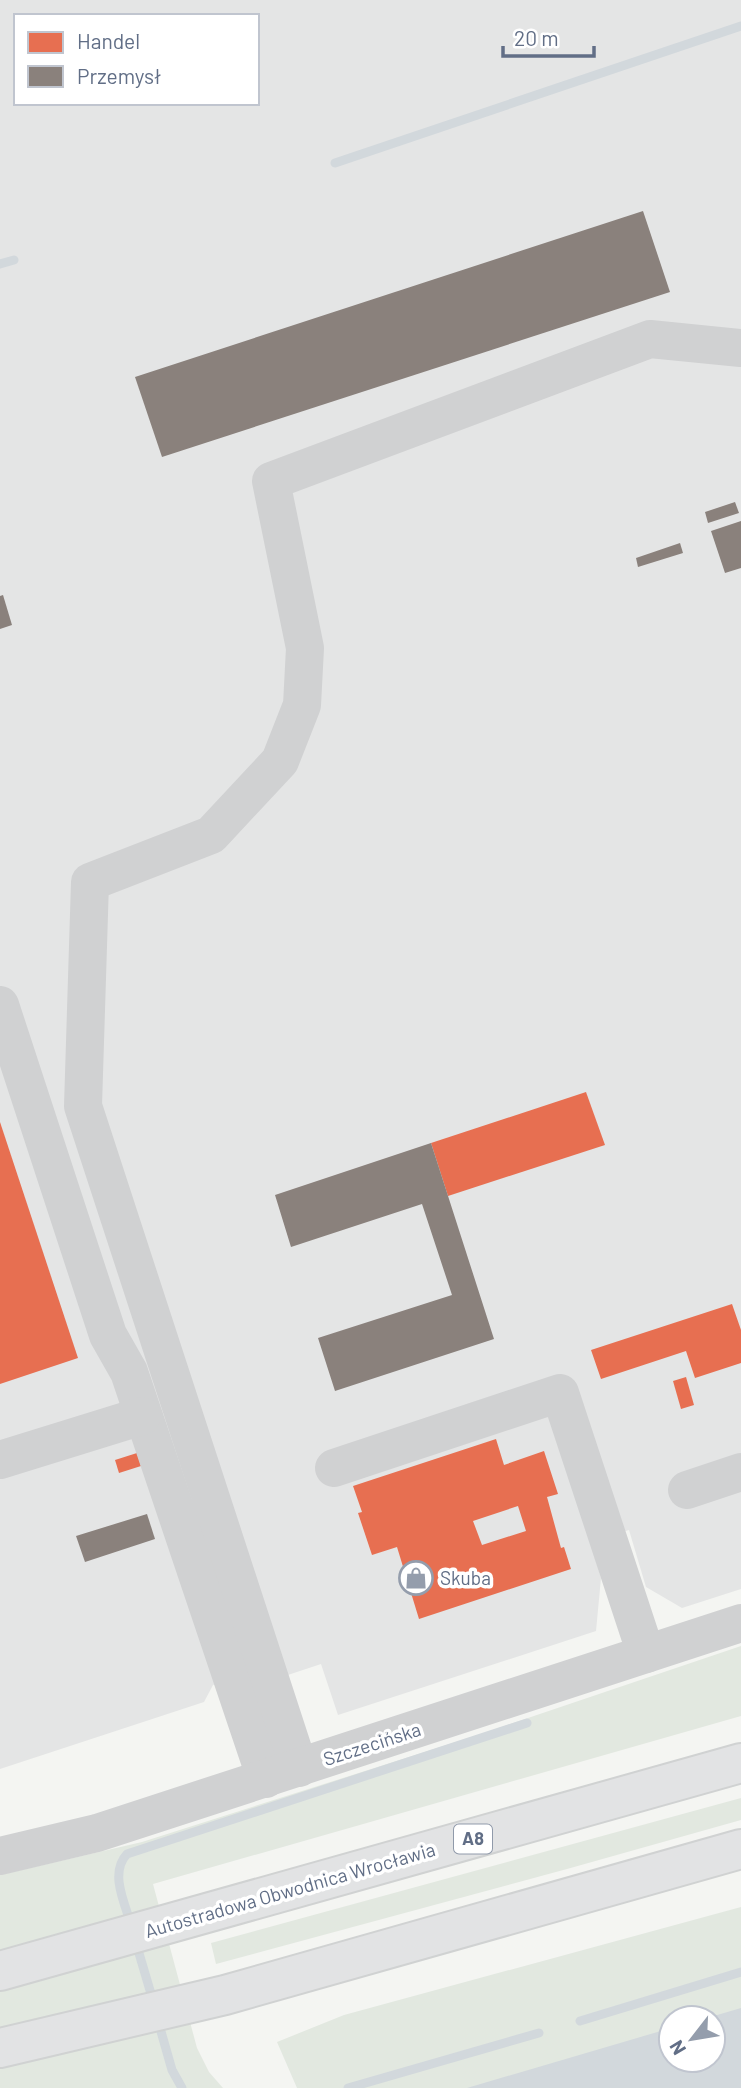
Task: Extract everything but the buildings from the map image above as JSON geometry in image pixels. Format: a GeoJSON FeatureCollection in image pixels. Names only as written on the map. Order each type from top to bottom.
{"type":"FeatureCollection","features":[{"type":"Feature","properties":{"kind":"highway","name":"Autostradowa Obwodnica Wrocławia"},"geometry":{"type":"LineString","coordinates":[[0,1971],[741,1763]]}},
{"type":"Feature","properties":{"kind":"highway"},"geometry":{"type":"LineString","coordinates":[[0,2048],[225,1995],[741,1849]]}},
{"type":"Feature","properties":{"kind":"street"},"geometry":{"type":"LineString","coordinates":[[282,1773],[83,1106],[90,882],[211,835],[280,761],[302,705],[305,648],[271,481],[650,339],[741,348]]}},
{"type":"Feature","properties":{"kind":"street"},"geometry":{"type":"LineString","coordinates":[[0,1005],[108,1335],[128,1372],[142,1416],[282,1773]]}},
{"type":"Feature","properties":{"kind":"street"},"geometry":{"type":"LineString","coordinates":[[334,1468],[560,1393],[646,1654]]}},
{"type":"Feature","properties":{"kind":"street"},"geometry":{"type":"LineString","coordinates":[[0,1460],[142,1416]]}},
{"type":"Feature","properties":{"kind":"street"},"geometry":{"type":"LineString","coordinates":[[687,1490],[741,1472]]}},
{"type":"Feature","properties":{"kind":"street","name":"Szczecińska"},"geometry":{"type":"LineString","coordinates":[[0,1856],[97,1833],[741,1623]]}},
{"type":"Feature","properties":{"kind":"shaded area"},"geometry":{"type":"Polygon","coordinates":[[[0,0],[741,0],[741,1589],[682,1608],[646,1587],[629,1530],[590,1541],[601,1578],[596,1631],[338,1715],[321,1664],[252,1687],[246,1674],[213,1685],[204,1702],[0,1769],[0,0]]]}},
{"type":"Feature","properties":{"kind":"shaded area"},"geometry":{"type":"Polygon","coordinates":[[[741,1646],[741,1716],[153,1884],[197,2048],[209,2072],[223,2088],[0,2088],[0,1875],[142,1842],[478,1735],[741,1646]]]}},
{"type":"Feature","properties":{"kind":"shaded area"},"geometry":{"type":"Polygon","coordinates":[[[741,1798],[741,1820],[216,1964],[211,1943],[741,1798]]]}},
{"type":"Feature","properties":{"kind":"shaded area"},"geometry":{"type":"Polygon","coordinates":[[[741,1907],[741,2088],[297,2088],[277,2042],[344,2015],[741,1907]]]}},
{"type":"Feature","properties":{"kind":"shaded area"},"geometry":{"type":"Polygon","coordinates":[[[741,2008],[741,2088],[467,2088],[657,2032],[657,2074],[727,2074],[727,2012],[741,2008]]]}},
{"type":"Feature","properties":{"kind":"waterway"},"geometry":{"type":"LineString","coordinates":[[335,163],[741,26]]}},
{"type":"Feature","properties":{"kind":"waterway"},"geometry":{"type":"LineString","coordinates":[[0,264],[14,260]]}},
{"type":"Feature","properties":{"kind":"waterway"},"geometry":{"type":"LineString","coordinates":[[132,1927],[119,1879],[119,1870],[127,1854],[527,1723]]}},
{"type":"Feature","properties":{"kind":"waterway"},"geometry":{"type":"LineString","coordinates":[[136,1943],[154,2004]]}},
{"type":"Feature","properties":{"kind":"waterway"},"geometry":{"type":"LineString","coordinates":[[580,2021],[741,1972]]}},
{"type":"Feature","properties":{"kind":"waterway"},"geometry":{"type":"LineString","coordinates":[[158,2021],[172,2070],[182,2088]]}},
{"type":"Feature","properties":{"kind":"waterway"},"geometry":{"type":"LineString","coordinates":[[348,2088],[539,2033]]}},
{"type":"Feature","properties":{"kind":"place","name":"Skuba"},"geometry":{"type":"Point","coordinates":[416,1578]}}]}
